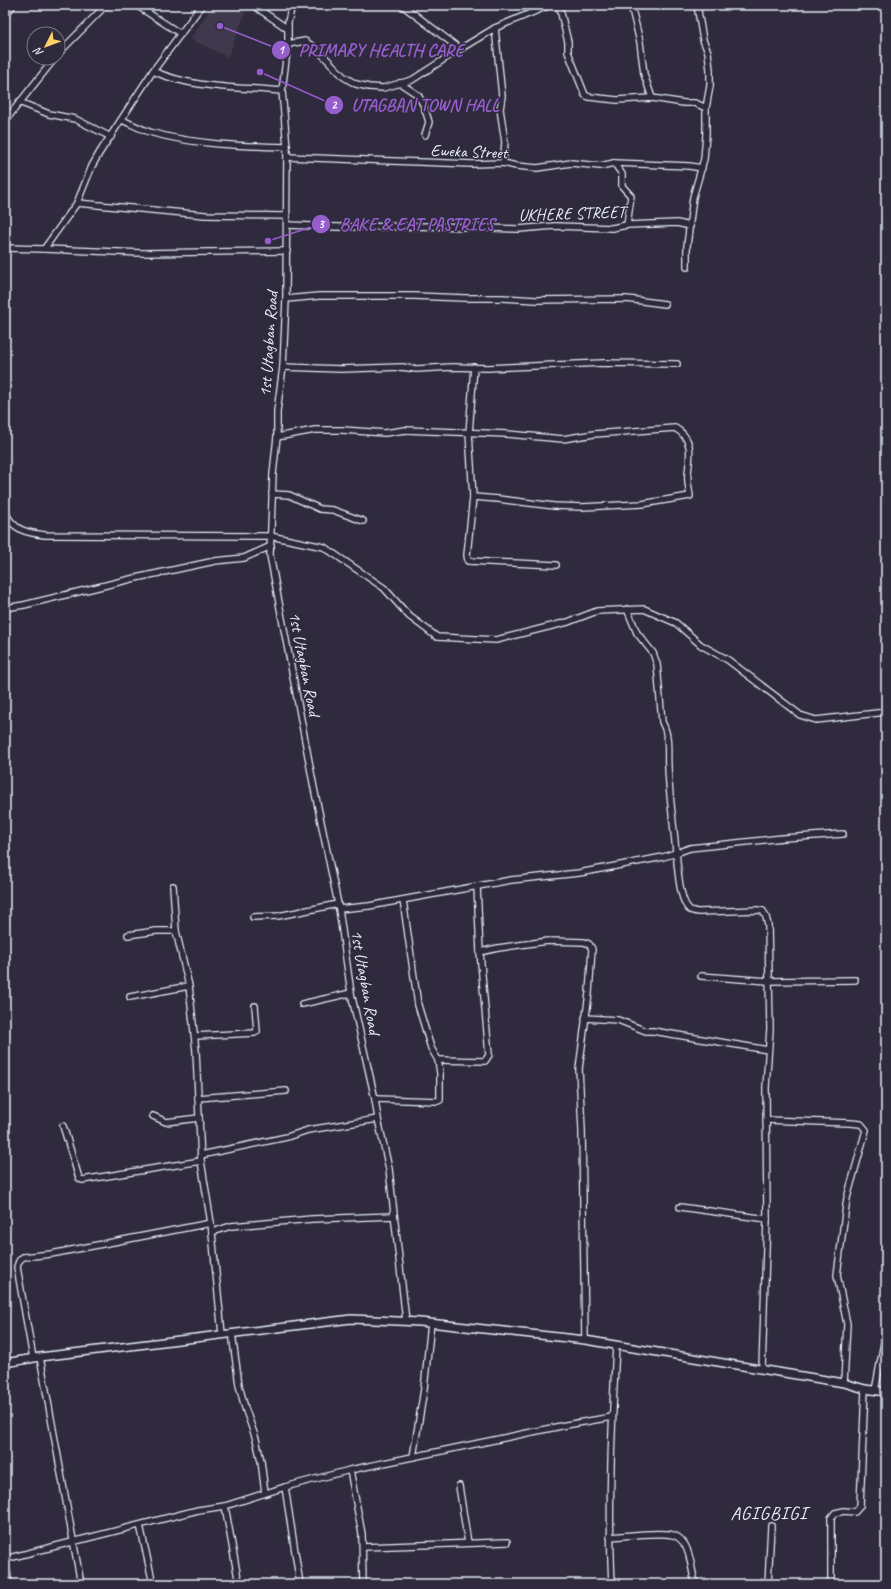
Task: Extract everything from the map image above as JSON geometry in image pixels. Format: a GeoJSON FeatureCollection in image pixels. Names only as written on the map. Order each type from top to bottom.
{"type":"FeatureCollection","features":[{"type":"Feature","properties":{"kind":"main road"},"geometry":{"type":"LineString","coordinates":[[5,1363],[37,1357],[351,1319],[431,1323],[616,1344],[844,1383],[865,1389],[886,1392]]}},
{"type":"Feature","properties":{"kind":"street"},"geometry":{"type":"LineString","coordinates":[[5,16],[13,5]]}},
{"type":"Feature","properties":{"kind":"street"},"geometry":{"type":"LineString","coordinates":[[66,46],[106,5]]}},
{"type":"Feature","properties":{"kind":"street"},"geometry":{"type":"LineString","coordinates":[[136,5],[181,34]]}},
{"type":"Feature","properties":{"kind":"street"},"geometry":{"type":"LineString","coordinates":[[44,249],[76,203],[92,166],[153,72],[202,5]]}},
{"type":"Feature","properties":{"kind":"street"},"geometry":{"type":"LineString","coordinates":[[253,5],[288,29]]}},
{"type":"Feature","properties":{"kind":"street","name":"1st Utagban Road"},"geometry":{"type":"LineString","coordinates":[[292,5],[288,29],[288,44],[282,91],[287,147],[286,299],[283,367],[277,411],[277,437],[272,494],[270,555],[338,906],[351,993],[375,1099],[388,1169],[406,1321]]}},
{"type":"Feature","properties":{"kind":"street"},"geometry":{"type":"LineString","coordinates":[[402,5],[460,49]]}},
{"type":"Feature","properties":{"kind":"street"},"geometry":{"type":"LineString","coordinates":[[288,44],[306,41],[320,52],[344,76],[356,84],[383,88],[412,80],[495,28],[550,5]]}},
{"type":"Feature","properties":{"kind":"street"},"geometry":{"type":"LineString","coordinates":[[559,5],[568,42],[568,52],[585,95],[589,97],[617,100],[652,98],[684,103],[695,103],[706,108]]}},
{"type":"Feature","properties":{"kind":"street"},"geometry":{"type":"LineString","coordinates":[[631,5],[640,42],[644,74],[652,98]]}},
{"type":"Feature","properties":{"kind":"street"},"geometry":{"type":"LineString","coordinates":[[687,266],[687,246],[694,191],[702,168],[706,135],[706,108],[710,86],[708,52],[697,5]]}},
{"type":"Feature","properties":{"kind":"street"},"geometry":{"type":"LineString","coordinates":[[495,28],[502,96],[500,109],[505,142],[503,163]]}},
{"type":"Feature","properties":{"kind":"street"},"geometry":{"type":"LineString","coordinates":[[5,121],[48,66]]}},
{"type":"Feature","properties":{"kind":"street"},"geometry":{"type":"LineString","coordinates":[[153,72],[165,77],[195,84],[282,91]]}},
{"type":"Feature","properties":{"kind":"street"},"geometry":{"type":"LineString","coordinates":[[400,83],[418,95],[424,106],[429,122],[425,134]]}},
{"type":"Feature","properties":{"kind":"street"},"geometry":{"type":"LineString","coordinates":[[19,102],[49,114],[75,119],[111,137]]}},
{"type":"Feature","properties":{"kind":"street"},"geometry":{"type":"LineString","coordinates":[[122,120],[152,133],[192,141],[237,146],[287,147]]}},
{"type":"Feature","properties":{"kind":"street","name":"Eweka Street"},"geometry":{"type":"LineString","coordinates":[[287,157],[472,164],[503,163],[537,168],[571,163],[600,166],[614,163],[689,166],[702,168]]}},
{"type":"Feature","properties":{"kind":"street"},"geometry":{"type":"LineString","coordinates":[[614,163],[622,174],[622,186],[631,196],[627,225]]}},
{"type":"Feature","properties":{"kind":"street"},"geometry":{"type":"LineString","coordinates":[[76,203],[205,215],[287,216]]}},
{"type":"Feature","properties":{"kind":"street","name":"UKHERE STREET"},"geometry":{"type":"LineString","coordinates":[[287,225],[336,227],[440,226],[518,229],[555,226],[612,228],[627,225],[677,223],[690,226]]}},
{"type":"Feature","properties":{"kind":"street"},"geometry":{"type":"LineString","coordinates":[[5,248],[142,253],[287,251]]}},
{"type":"Feature","properties":{"kind":"street"},"geometry":{"type":"LineString","coordinates":[[286,299],[319,296],[414,296],[536,300],[628,299],[665,304]]}},
{"type":"Feature","properties":{"kind":"street"},"geometry":{"type":"LineString","coordinates":[[283,367],[341,369],[402,367],[416,369],[603,364],[677,364]]}},
{"type":"Feature","properties":{"kind":"street"},"geometry":{"type":"LineString","coordinates":[[474,367],[469,433],[472,497],[467,555],[468,561],[556,565]]}},
{"type":"Feature","properties":{"kind":"street"},"geometry":{"type":"LineString","coordinates":[[277,437],[315,430],[385,433],[405,430],[563,439],[594,434],[675,428],[683,432],[688,442],[691,456],[688,474],[690,496],[642,504],[582,507],[554,506],[472,497]]}},
{"type":"Feature","properties":{"kind":"street"},"geometry":{"type":"LineString","coordinates":[[272,494],[288,495],[320,509],[333,510],[363,521]]}},
{"type":"Feature","properties":{"kind":"street"},"geometry":{"type":"LineString","coordinates":[[5,511],[7,516],[18,528],[28,534],[270,536],[324,547],[384,588],[409,616],[437,637],[496,640],[568,622],[597,611],[644,609],[676,623],[700,644],[728,660],[800,715],[816,720],[886,712]]}},
{"type":"Feature","properties":{"kind":"street"},"geometry":{"type":"LineString","coordinates":[[5,608],[24,605],[131,579],[216,561],[244,558],[271,546]]}},
{"type":"Feature","properties":{"kind":"street"},"geometry":{"type":"LineString","coordinates":[[627,609],[637,634],[653,653],[657,664],[662,722],[666,730],[668,743],[668,767],[676,853],[683,899],[692,911],[763,911],[768,925],[770,1029],[766,1086],[766,1219],[762,1369]]}},
{"type":"Feature","properties":{"kind":"street"},"geometry":{"type":"LineString","coordinates":[[253,917],[278,916],[338,906],[369,906],[510,880],[579,873],[663,857],[698,847],[783,838],[843,834]]}},
{"type":"Feature","properties":{"kind":"street"},"geometry":{"type":"LineString","coordinates":[[173,886],[176,931],[189,986],[195,1036],[201,1158],[211,1222],[222,1334]]}},
{"type":"Feature","properties":{"kind":"street"},"geometry":{"type":"LineString","coordinates":[[438,1060],[485,1061],[489,1055],[476,886]]}},
{"type":"Feature","properties":{"kind":"street"},"geometry":{"type":"LineString","coordinates":[[375,1099],[440,1100],[440,1073],[438,1060],[431,1048],[418,1005],[403,900]]}},
{"type":"Feature","properties":{"kind":"street"},"geometry":{"type":"LineString","coordinates":[[128,935],[156,931],[176,931]]}},
{"type":"Feature","properties":{"kind":"street"},"geometry":{"type":"LineString","coordinates":[[480,952],[548,941],[584,942],[589,944],[592,949],[589,993],[578,1069],[582,1130],[585,1340]]}},
{"type":"Feature","properties":{"kind":"street"},"geometry":{"type":"LineString","coordinates":[[701,976],[768,981],[855,980]]}},
{"type":"Feature","properties":{"kind":"street"},"geometry":{"type":"LineString","coordinates":[[130,997],[189,986]]}},
{"type":"Feature","properties":{"kind":"street"},"geometry":{"type":"LineString","coordinates":[[302,1004],[351,993]]}},
{"type":"Feature","properties":{"kind":"street"},"geometry":{"type":"LineString","coordinates":[[195,1036],[255,1033],[257,1031],[255,1006]]}},
{"type":"Feature","properties":{"kind":"street"},"geometry":{"type":"LineString","coordinates":[[585,1018],[618,1020],[646,1031],[768,1050]]}},
{"type":"Feature","properties":{"kind":"street"},"geometry":{"type":"LineString","coordinates":[[198,1098],[286,1091]]}},
{"type":"Feature","properties":{"kind":"street"},"geometry":{"type":"LineString","coordinates":[[153,1116],[166,1122],[198,1118]]}},
{"type":"Feature","properties":{"kind":"street"},"geometry":{"type":"LineString","coordinates":[[63,1126],[80,1178],[82,1180],[201,1158],[287,1137],[308,1130],[378,1119]]}},
{"type":"Feature","properties":{"kind":"street"},"geometry":{"type":"LineString","coordinates":[[766,1120],[861,1124],[866,1130],[847,1198],[837,1275],[847,1324],[844,1383]]}},
{"type":"Feature","properties":{"kind":"street"},"geometry":{"type":"LineString","coordinates":[[680,1207],[766,1219]]}},
{"type":"Feature","properties":{"kind":"street"},"geometry":{"type":"LineString","coordinates":[[212,1232],[231,1226],[297,1220],[394,1216]]}},
{"type":"Feature","properties":{"kind":"street"},"geometry":{"type":"LineString","coordinates":[[81,1584],[74,1541],[37,1357],[17,1268],[19,1261],[23,1257],[51,1254],[211,1222]]}},
{"type":"Feature","properties":{"kind":"street"},"geometry":{"type":"LineString","coordinates":[[413,1456],[424,1389],[431,1323]]}},
{"type":"Feature","properties":{"kind":"street"},"geometry":{"type":"LineString","coordinates":[[875,1391],[886,1332]]}},
{"type":"Feature","properties":{"kind":"street"},"geometry":{"type":"LineString","coordinates":[[232,1333],[239,1385],[256,1439],[261,1461],[265,1493]]}},
{"type":"Feature","properties":{"kind":"street"},"geometry":{"type":"LineString","coordinates":[[612,1584],[610,1537],[612,1418],[616,1344]]}},
{"type":"Feature","properties":{"kind":"street"},"geometry":{"type":"LineString","coordinates":[[831,1584],[831,1518],[835,1513],[844,1511],[855,1512],[860,1506],[865,1389]]}},
{"type":"Feature","properties":{"kind":"street"},"geometry":{"type":"LineString","coordinates":[[9,1584],[5,1560],[74,1541],[198,1510],[225,1506],[285,1487],[350,1470],[566,1425],[612,1418]]}},
{"type":"Feature","properties":{"kind":"street"},"geometry":{"type":"LineString","coordinates":[[350,1470],[362,1534],[364,1584]]}},
{"type":"Feature","properties":{"kind":"street"},"geometry":{"type":"LineString","coordinates":[[459,1486],[468,1543]]}},
{"type":"Feature","properties":{"kind":"street"},"geometry":{"type":"LineString","coordinates":[[285,1487],[300,1584]]}},
{"type":"Feature","properties":{"kind":"street"},"geometry":{"type":"LineString","coordinates":[[225,1506],[239,1584]]}},
{"type":"Feature","properties":{"kind":"street"},"geometry":{"type":"LineString","coordinates":[[140,1524],[153,1584]]}},
{"type":"Feature","properties":{"kind":"street"},"geometry":{"type":"LineString","coordinates":[[768,1584],[771,1526]]}},
{"type":"Feature","properties":{"kind":"street"},"geometry":{"type":"LineString","coordinates":[[610,1537],[661,1534],[672,1535],[678,1538],[683,1542],[688,1551],[695,1584]]}},
{"type":"Feature","properties":{"kind":"street"},"geometry":{"type":"LineString","coordinates":[[363,1547],[507,1542]]}},
{"type":"Feature","properties":{"kind":"shaded area"},"geometry":{"type":"Polygon","coordinates":[[[213,5],[236,5],[246,12],[228,57],[190,39],[213,5]]]}},
{"type":"Feature","properties":{"kind":"place","name":"PRIMARY HEALTH CARE"},"geometry":{"type":"Point","coordinates":[220,26]}},
{"type":"Feature","properties":{"kind":"place","name":"UTAGBAN TOWN HALL"},"geometry":{"type":"Point","coordinates":[260,72]}},
{"type":"Feature","properties":{"kind":"place","name":"BAKE & EAT PASTRIES"},"geometry":{"type":"Point","coordinates":[268,241]}},
{"type":"Feature","properties":{"kind":"district","name":"AGIGBIGI"},"geometry":{"type":"Point","coordinates":[769,1512]}}]}
